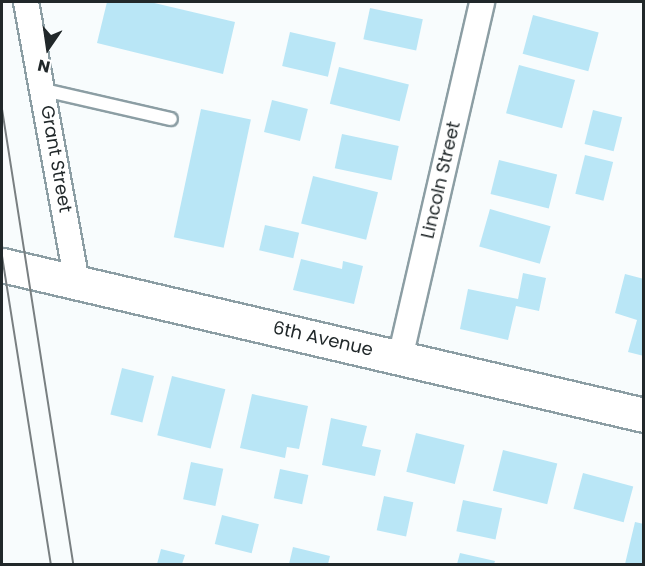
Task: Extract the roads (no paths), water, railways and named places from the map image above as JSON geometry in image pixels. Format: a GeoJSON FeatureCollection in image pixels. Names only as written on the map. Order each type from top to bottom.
{"type":"FeatureCollection","features":[{"type":"Feature","properties":{"kind":"street","name":"Grant Street"},"geometry":{"type":"LineString","coordinates":[[26,2],[44,90],[77,282]]}},
{"type":"Feature","properties":{"kind":"street","name":"Lincoln Street"},"geometry":{"type":"LineString","coordinates":[[400,358],[482,2]]}},
{"type":"Feature","properties":{"kind":"street","name":"6th Avenue"},"geometry":{"type":"LineString","coordinates":[[2,265],[644,415]]}},
{"type":"Feature","properties":{"kind":"lane"},"geometry":{"type":"LineString","coordinates":[[44,90],[171,119]]}},
{"type":"Feature","properties":{"kind":"tram line"},"geometry":{"type":"LineString","coordinates":[[2,106],[74,564]]}},
{"type":"Feature","properties":{"kind":"tram line"},"geometry":{"type":"LineString","coordinates":[[2,253],[51,564]]}}]}
